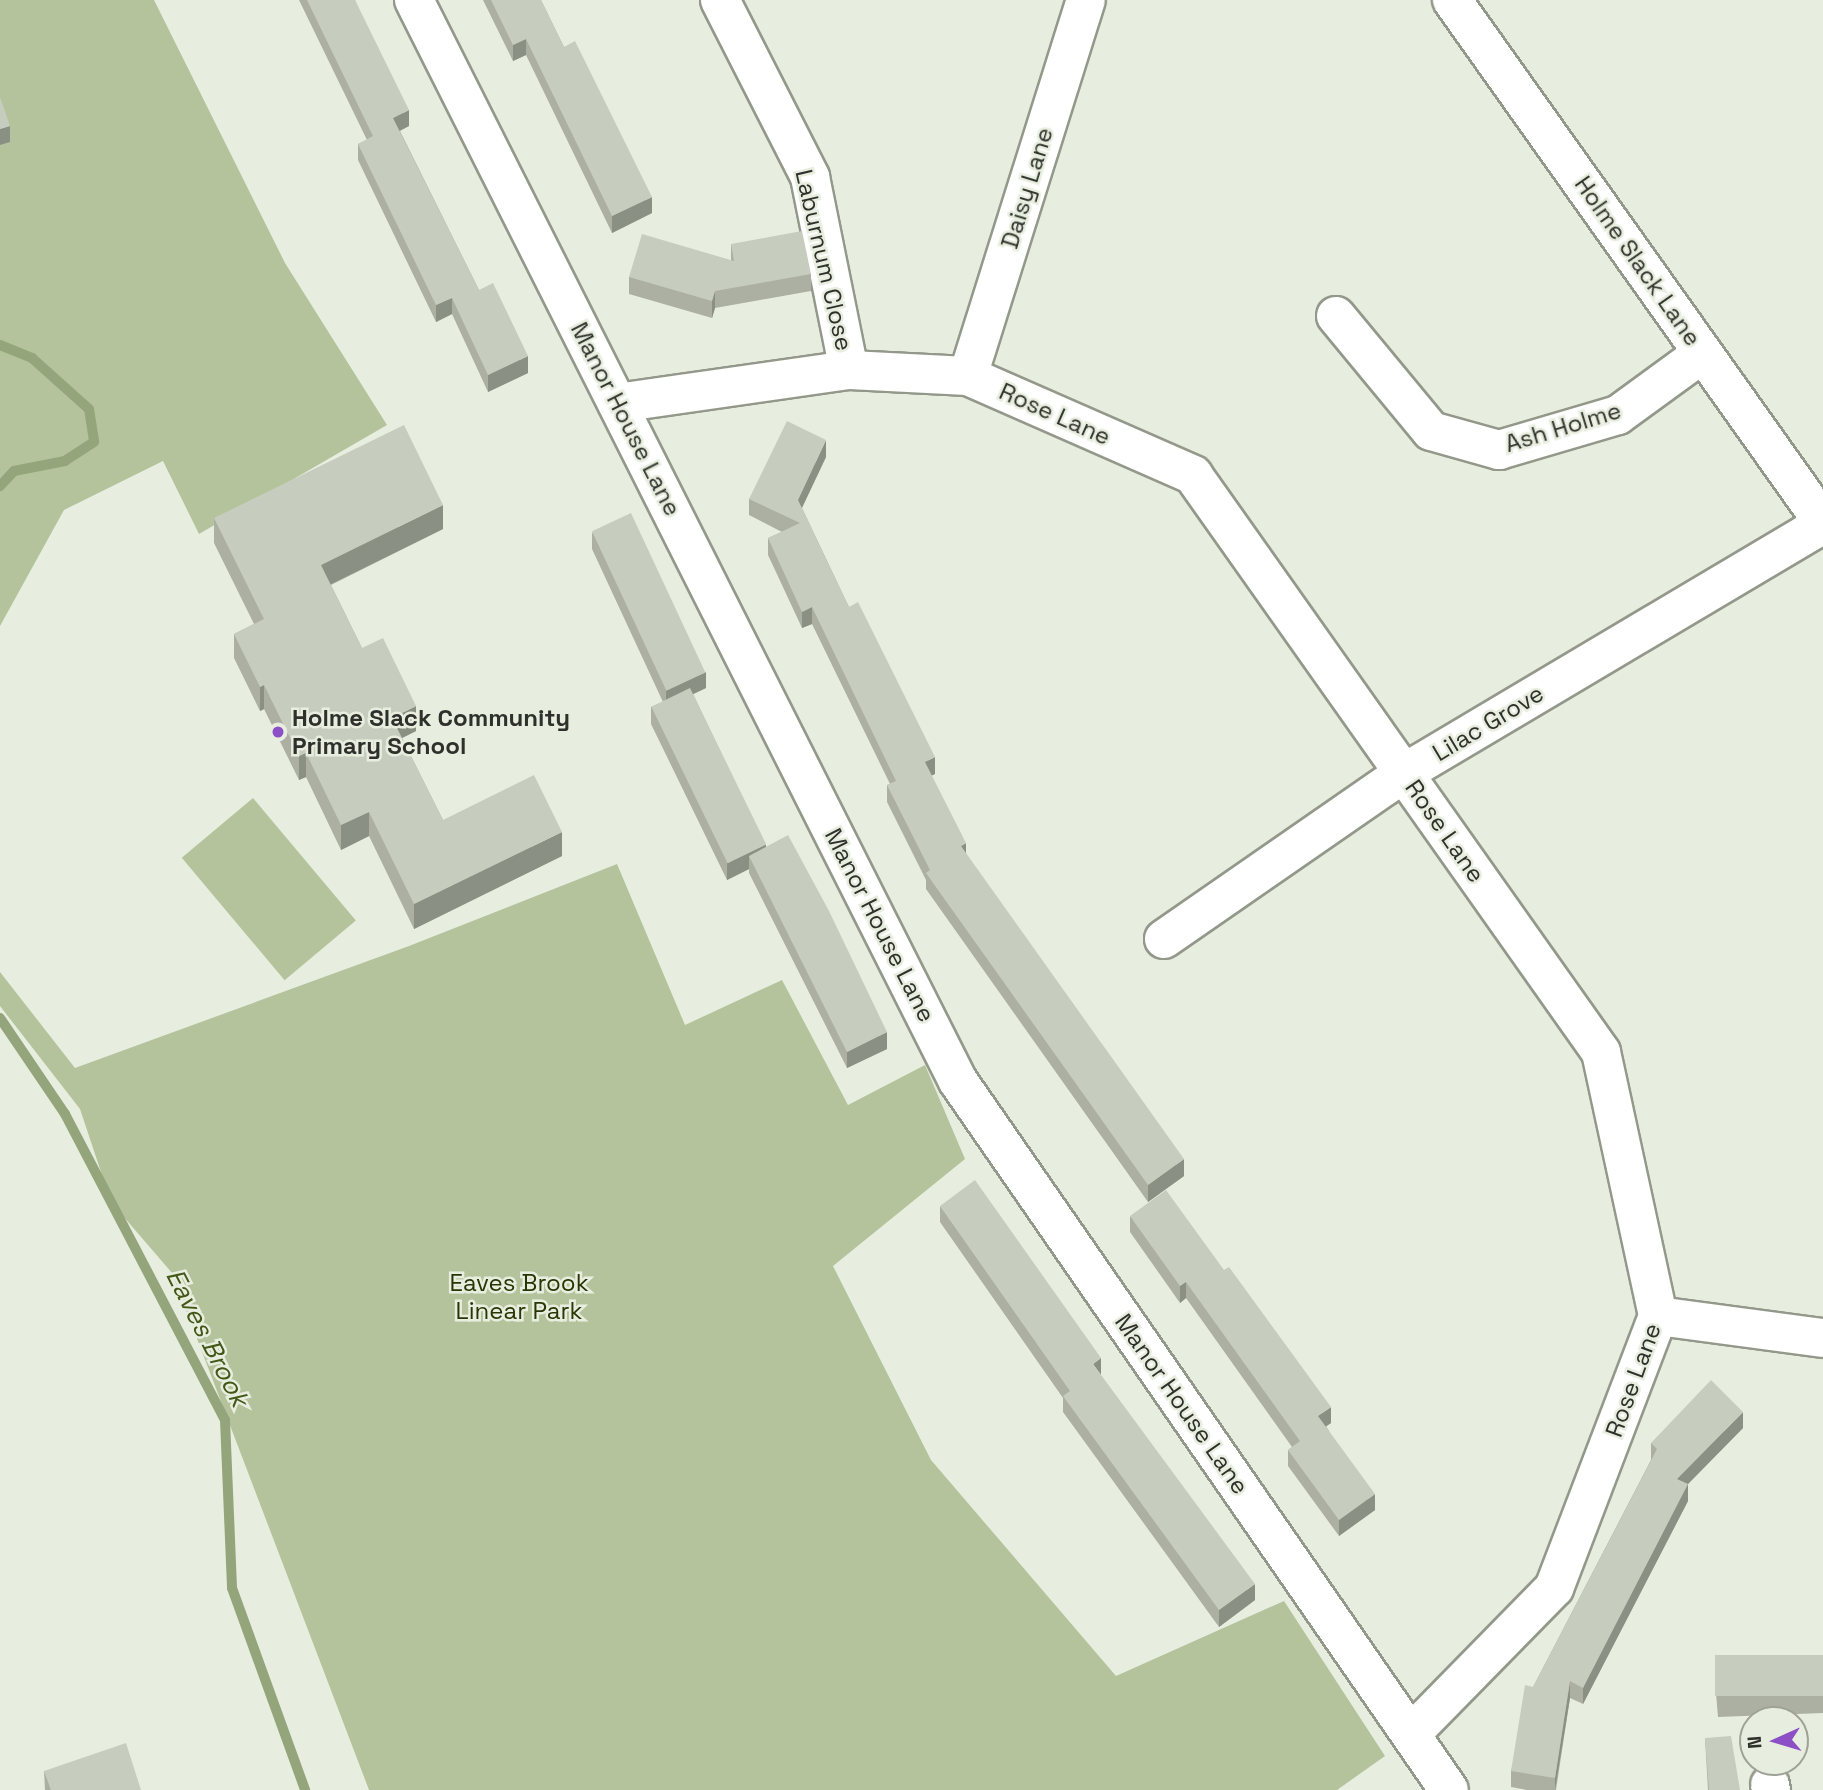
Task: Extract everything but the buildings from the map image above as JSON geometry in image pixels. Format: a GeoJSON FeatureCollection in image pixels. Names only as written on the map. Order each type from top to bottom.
{"type":"FeatureCollection","features":[{"type":"Feature","properties":{"kind":"street","name":"Manor House Lane"},"geometry":{"type":"LineString","coordinates":[[414,0],[958,1081],[1449,1790]]}},
{"type":"Feature","properties":{"kind":"street","name":"Laburnum Close"},"geometry":{"type":"LineString","coordinates":[[720,0],[810,177],[849,370]]}},
{"type":"Feature","properties":{"kind":"street","name":"Daisy Lane"},"geometry":{"type":"LineString","coordinates":[[968,376],[1086,0]]}},
{"type":"Feature","properties":{"kind":"street","name":"Holme Slack Lane"},"geometry":{"type":"LineString","coordinates":[[1452,0],[1823,523]]}},
{"type":"Feature","properties":{"kind":"street","name":"Ash Holme"},"geometry":{"type":"LineString","coordinates":[[1336,316],[1431,431],[1499,450],[1618,415],[1703,353]]}},
{"type":"Feature","properties":{"kind":"street","name":"Rose Lane"},"geometry":{"type":"LineString","coordinates":[[617,403],[849,370],[968,376],[1194,475],[1601,1052],[1658,1316],[1554,1587],[1411,1734]]}},
{"type":"Feature","properties":{"kind":"street","name":"Lilac Grove"},"geometry":{"type":"LineString","coordinates":[[1164,939],[1404,773],[1823,523]]}},
{"type":"Feature","properties":{"kind":"street"},"geometry":{"type":"LineString","coordinates":[[1658,1316],[1823,1338]]}},
{"type":"Feature","properties":{"kind":"green space"},"geometry":{"type":"Polygon","coordinates":[[[0,0],[154,0],[285,263],[387,425],[199,534],[163,461],[64,510],[0,626],[0,0]]]}},
{"type":"Feature","properties":{"kind":"green space"},"geometry":{"type":"Polygon","coordinates":[[[253,798],[356,921],[285,980],[182,858],[253,798]]]}},
{"type":"Feature","properties":{"kind":"green space","name":"Eaves Brook Linear Park"},"geometry":{"type":"Polygon","coordinates":[[[617,864],[685,1025],[782,980],[848,1105],[925,1065],[965,1159],[833,1266],[931,1460],[1116,1676],[1284,1601],[1385,1756],[1337,1790],[369,1790],[172,1273],[111,1202],[80,1109],[0,1006],[0,972],[75,1068],[409,946],[617,864]]]}},
{"type":"Feature","properties":{"kind":"waterway","name":"Eaves Brook"},"geometry":{"type":"LineString","coordinates":[[0,345],[32,358],[89,409],[94,442],[65,461],[14,471],[0,486]]}},
{"type":"Feature","properties":{"kind":"waterway","name":"Eaves Brook"},"geometry":{"type":"LineString","coordinates":[[0,1018],[65,1114],[225,1420],[232,1588],[305,1790]]}},
{"type":"Feature","properties":{"kind":"place","name":"Holme Slack Community Primary School"},"geometry":{"type":"Point","coordinates":[278,732]}}]}
